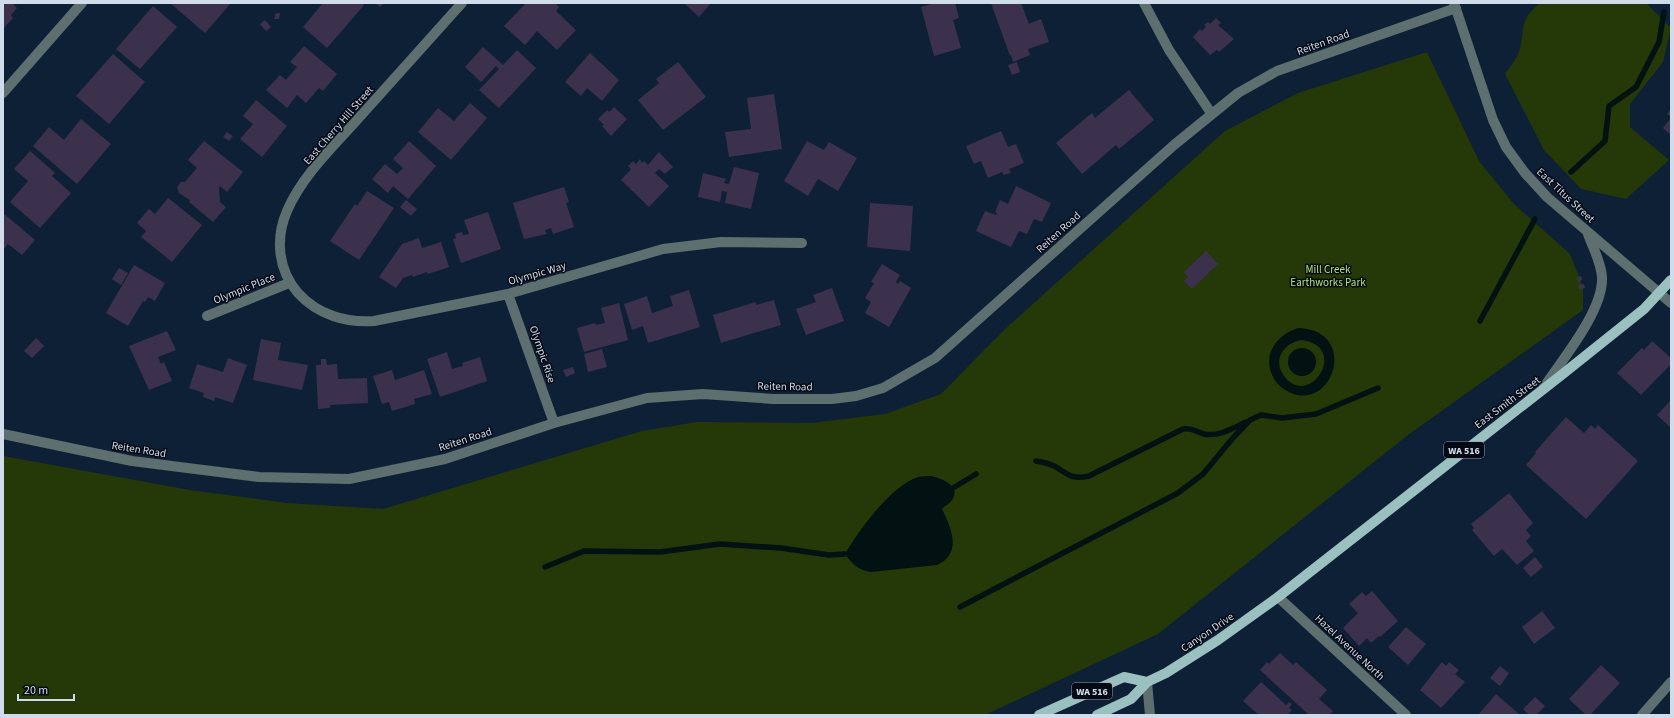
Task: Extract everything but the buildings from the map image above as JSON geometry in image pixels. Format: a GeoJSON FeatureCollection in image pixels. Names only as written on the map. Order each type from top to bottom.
{"type":"FeatureCollection","features":[{"type":"Feature","properties":{"kind":"main road","name":"East Smith Street"},"geometry":{"type":"LineString","coordinates":[[1278,597],[1541,392],[1644,309],[1671,280]]}},
{"type":"Feature","properties":{"kind":"main road","name":"Canyon Drive"},"geometry":{"type":"LineString","coordinates":[[1097,715],[1131,699],[1147,682],[1166,673],[1218,640],[1278,597]]}},
{"type":"Feature","properties":{"kind":"main road","name":"WA 516"},"geometry":{"type":"LineString","coordinates":[[1039,715],[1124,677],[1147,682]]}},
{"type":"Feature","properties":{"kind":"street"},"geometry":{"type":"LineString","coordinates":[[3,93],[82,3]]}},
{"type":"Feature","properties":{"kind":"street","name":"East Cherry Hill Street"},"geometry":{"type":"LineString","coordinates":[[289,283],[283,271],[280,245],[287,212],[296,193],[330,150],[462,3]]}},
{"type":"Feature","properties":{"kind":"street"},"geometry":{"type":"LineString","coordinates":[[1144,3],[1169,50],[1211,113]]}},
{"type":"Feature","properties":{"kind":"street","name":"Reiten Road"},"geometry":{"type":"LineString","coordinates":[[3,434],[132,461],[259,477],[349,479],[445,459],[554,423],[647,398],[704,394],[773,399],[832,399],[856,396],[883,388],[935,358],[1211,113],[1238,93],[1277,70],[1455,6]]}},
{"type":"Feature","properties":{"kind":"street","name":"East Titus Street"},"geometry":{"type":"LineString","coordinates":[[1455,6],[1493,120],[1506,147],[1525,173],[1547,197],[1671,303]]}},
{"type":"Feature","properties":{"kind":"street"},"geometry":{"type":"LineString","coordinates":[[1541,392],[1592,315],[1600,294],[1602,278],[1600,264],[1587,232]]}},
{"type":"Feature","properties":{"kind":"street","name":"Olympic Way"},"geometry":{"type":"LineString","coordinates":[[289,283],[307,301],[324,312],[337,318],[361,322],[389,319],[508,294],[663,248],[720,242],[802,243]]}},
{"type":"Feature","properties":{"kind":"street","name":"Olympic Place"},"geometry":{"type":"LineString","coordinates":[[207,316],[289,283]]}},
{"type":"Feature","properties":{"kind":"street","name":"Olympic Rise"},"geometry":{"type":"LineString","coordinates":[[508,294],[554,423]]}},
{"type":"Feature","properties":{"kind":"street","name":"Hazel Avenue North"},"geometry":{"type":"LineString","coordinates":[[1278,597],[1406,715]]}},
{"type":"Feature","properties":{"kind":"street"},"geometry":{"type":"LineString","coordinates":[[1147,682],[1150,715]]}},
{"type":"Feature","properties":{"kind":"street"},"geometry":{"type":"LineString","coordinates":[[1642,715],[1671,682]]}},
{"type":"Feature","properties":{"kind":"green space"},"geometry":{"type":"Polygon","coordinates":[[[1540,3],[1646,3],[1671,28],[1663,62],[1630,104],[1630,127],[1669,160],[1626,199],[1581,189],[1544,150],[1505,74],[1515,61],[1519,52],[1525,21],[1528,15],[1540,3]]]}},
{"type":"Feature","properties":{"kind":"green space","name":"Mill Creek Earthworks Park"},"geometry":{"type":"Polygon","coordinates":[[[1427,52],[1479,161],[1514,204],[1570,254],[1583,287],[1583,310],[1408,435],[1158,634],[985,715],[3,715],[3,456],[190,490],[287,503],[383,509],[642,431],[697,422],[813,423],[885,414],[941,394],[1004,330],[1225,131],[1298,93],[1427,52]]]}},
{"type":"Feature","properties":{"kind":"shaded area"},"geometry":{"type":"Polygon","coordinates":[[[1298,328],[1317,332],[1329,342],[1334,354],[1334,368],[1328,381],[1319,391],[1306,395],[1291,393],[1283,389],[1273,377],[1270,369],[1270,354],[1278,341],[1290,331],[1298,328]],[[1301,340],[1289,345],[1282,353],[1279,364],[1281,370],[1284,376],[1294,384],[1304,386],[1314,381],[1321,373],[1324,363],[1323,353],[1316,345],[1301,340]]]}},
{"type":"Feature","properties":{"kind":"shaded area"},"geometry":{"type":"Polygon","coordinates":[[[1302,348],[1312,352],[1316,362],[1312,372],[1302,376],[1292,372],[1288,362],[1292,352],[1302,348]]]}},
{"type":"Feature","properties":{"kind":"shaded area"},"geometry":{"type":"Polygon","coordinates":[[[931,476],[945,481],[954,491],[951,501],[942,509],[949,524],[953,540],[950,554],[945,560],[937,565],[871,572],[862,570],[853,564],[845,554],[858,533],[877,510],[897,489],[908,482],[918,477],[931,476]]]}},
{"type":"Feature","properties":{"kind":"waterway"},"geometry":{"type":"LineString","coordinates":[[1571,172],[1605,141],[1609,106],[1636,87],[1659,42],[1664,12]]}},
{"type":"Feature","properties":{"kind":"waterway"},"geometry":{"type":"LineString","coordinates":[[1480,321],[1535,219]]}},
{"type":"Feature","properties":{"kind":"waterway"},"geometry":{"type":"LineString","coordinates":[[960,607],[1178,493],[1203,474],[1250,420],[1261,415],[1282,418],[1316,414],[1378,388]]}},
{"type":"Feature","properties":{"kind":"waterway"},"geometry":{"type":"LineString","coordinates":[[1036,461],[1052,465],[1074,477],[1089,476],[1183,429],[1191,429],[1210,435],[1226,431],[1246,422]]}},
{"type":"Feature","properties":{"kind":"waterway"},"geometry":{"type":"LineString","coordinates":[[953,488],[976,474]]}},
{"type":"Feature","properties":{"kind":"waterway"},"geometry":{"type":"LineString","coordinates":[[545,567],[584,551],[660,552],[720,544],[781,548],[829,555],[845,554]]}}]}
